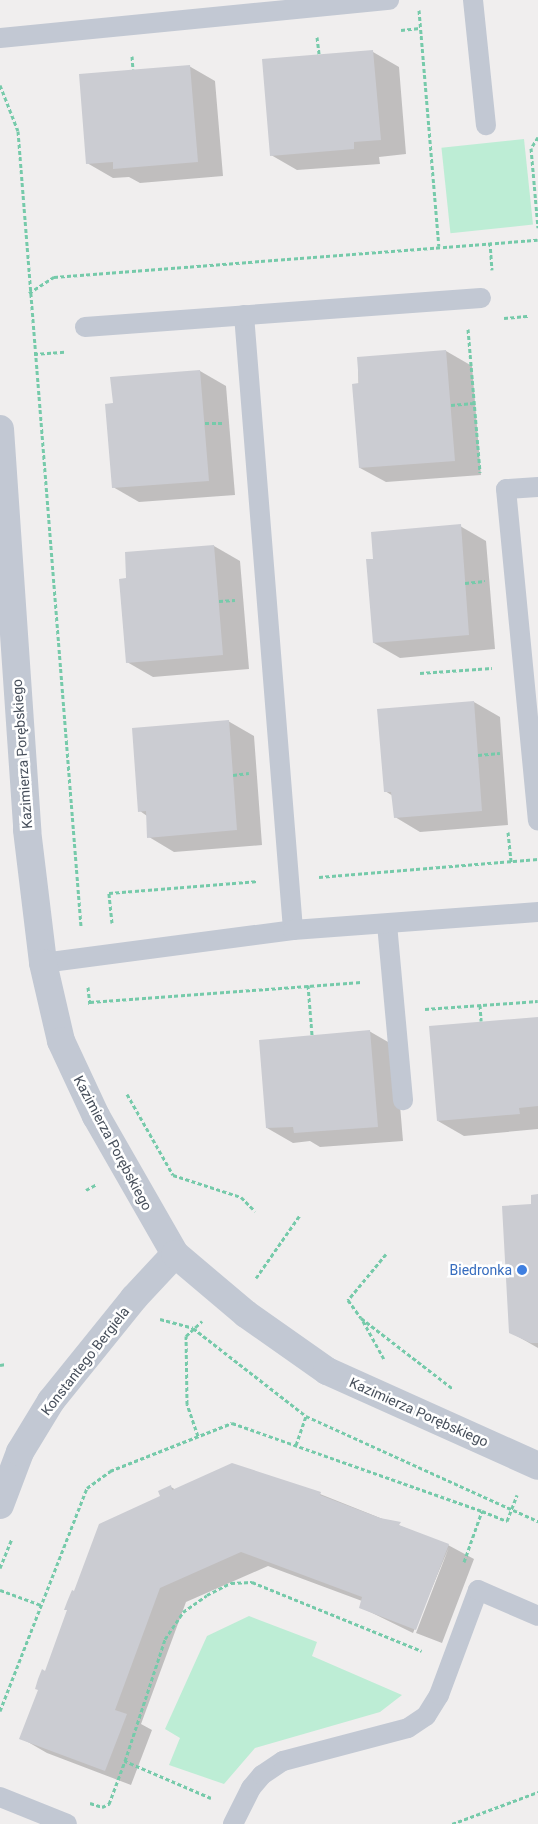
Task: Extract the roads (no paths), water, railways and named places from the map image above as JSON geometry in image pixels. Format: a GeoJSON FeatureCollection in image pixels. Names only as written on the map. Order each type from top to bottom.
{"type":"FeatureCollection","features":[{"type":"Feature","properties":{"kind":"street","name":"Kazimierza Porębskiego"},"geometry":{"type":"LineString","coordinates":[[0,428],[27,830],[42,962],[61,1041],[100,1125],[175,1254],[246,1314],[327,1370],[534,1464]]}},
{"type":"Feature","properties":{"kind":"street","name":"Konstantego Bergiela"},"geometry":{"type":"LineString","coordinates":[[0,1505],[20,1452],[51,1401],[134,1298],[175,1254]]}},
{"type":"Feature","properties":{"kind":"lane"},"geometry":{"type":"LineString","coordinates":[[0,38],[389,0]]}},
{"type":"Feature","properties":{"kind":"lane"},"geometry":{"type":"LineString","coordinates":[[473,0],[486,125]]}},
{"type":"Feature","properties":{"kind":"lane"},"geometry":{"type":"LineString","coordinates":[[85,327],[481,298]]}},
{"type":"Feature","properties":{"kind":"lane"},"geometry":{"type":"LineString","coordinates":[[244,315],[293,930]]}},
{"type":"Feature","properties":{"kind":"lane"},"geometry":{"type":"LineString","coordinates":[[538,487],[506,489],[538,820]]}},
{"type":"Feature","properties":{"kind":"lane"},"geometry":{"type":"LineString","coordinates":[[42,962],[293,930],[538,912]]}},
{"type":"Feature","properties":{"kind":"lane"},"geometry":{"type":"LineString","coordinates":[[387,924],[403,1100]]}},
{"type":"Feature","properties":{"kind":"lane"},"geometry":{"type":"LineString","coordinates":[[236,1817],[262,1775],[283,1761],[408,1728],[426,1716],[439,1695],[478,1590],[538,1616]]}},
{"type":"Feature","properties":{"kind":"lane"},"geometry":{"type":"LineString","coordinates":[[0,1797],[67,1824]]}},
{"type":"Feature","properties":{"kind":"place","name":"Biedronka"},"geometry":{"type":"Point","coordinates":[522,1270]}}]}
